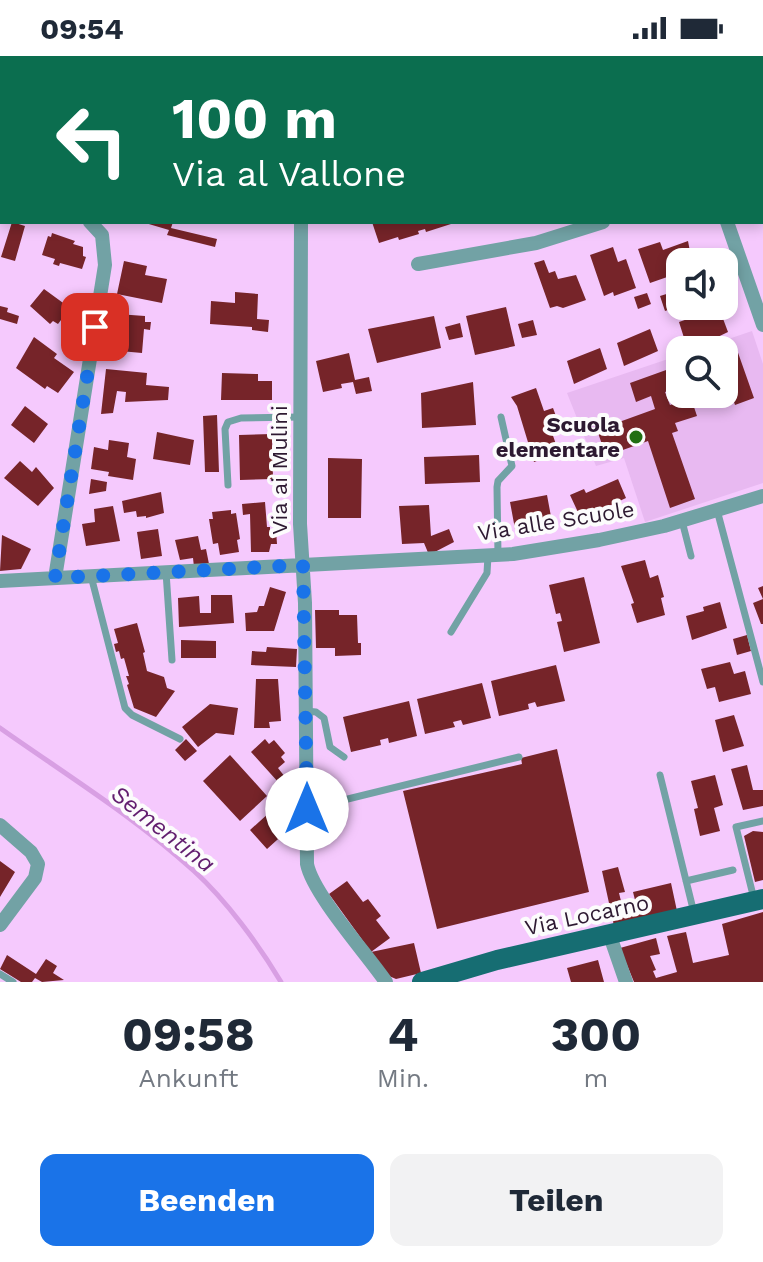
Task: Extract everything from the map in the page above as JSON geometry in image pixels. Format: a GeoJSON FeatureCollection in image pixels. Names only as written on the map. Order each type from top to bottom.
{"type":"FeatureCollection","features":[{"type":"Feature","properties":{"kind":"main road","name":"Via Locarno"},"geometry":{"type":"LineString","coordinates":[[422,982],[511,957],[759,900]]}},
{"type":"Feature","properties":{"kind":"street"},"geometry":{"type":"LineString","coordinates":[[55,578],[105,265],[102,235],[92,224]]}},
{"type":"Feature","properties":{"kind":"street","name":"Via ai Mulini"},"geometry":{"type":"LineString","coordinates":[[301,224],[300,524],[307,864],[311,877],[386,982]]}},
{"type":"Feature","properties":{"kind":"street"},"geometry":{"type":"LineString","coordinates":[[418,264],[521,247],[596,224]]}},
{"type":"Feature","properties":{"kind":"street"},"geometry":{"type":"LineString","coordinates":[[728,224],[763,325]]}},
{"type":"Feature","properties":{"kind":"street","name":"Via alle Scuole"},"geometry":{"type":"LineString","coordinates":[[0,581],[493,555],[599,540],[682,521],[763,496]]}},
{"type":"Feature","properties":{"kind":"street"},"geometry":{"type":"LineString","coordinates":[[0,825],[31,852],[38,864],[35,878],[0,925]]}},
{"type":"Feature","properties":{"kind":"street"},"geometry":{"type":"LineString","coordinates":[[610,936],[626,982]]}},
{"type":"Feature","properties":{"kind":"lane"},"geometry":{"type":"LineString","coordinates":[[228,485],[225,429],[228,422],[241,418],[300,417]]}},
{"type":"Feature","properties":{"kind":"lane"},"geometry":{"type":"LineString","coordinates":[[451,632],[487,573],[493,555],[498,481],[512,466],[501,417]]}},
{"type":"Feature","properties":{"kind":"lane"},"geometry":{"type":"LineString","coordinates":[[716,510],[763,682]]}},
{"type":"Feature","properties":{"kind":"lane"},"geometry":{"type":"LineString","coordinates":[[682,521],[691,556]]}},
{"type":"Feature","properties":{"kind":"lane"},"geometry":{"type":"LineString","coordinates":[[166,572],[172,660]]}},
{"type":"Feature","properties":{"kind":"lane"},"geometry":{"type":"LineString","coordinates":[[91,576],[125,708],[132,715],[180,739]]}},
{"type":"Feature","properties":{"kind":"lane"},"geometry":{"type":"LineString","coordinates":[[306,711],[316,712],[324,718],[330,747],[344,757]]}},
{"type":"Feature","properties":{"kind":"lane"},"geometry":{"type":"LineString","coordinates":[[307,809],[519,757]]}},
{"type":"Feature","properties":{"kind":"lane"},"geometry":{"type":"LineString","coordinates":[[660,775],[695,915]]}},
{"type":"Feature","properties":{"kind":"lane"},"geometry":{"type":"LineString","coordinates":[[759,900],[736,827],[763,821]]}},
{"type":"Feature","properties":{"kind":"lane"},"geometry":{"type":"LineString","coordinates":[[686,881],[733,870]]}},
{"type":"Feature","properties":{"kind":"lane"},"geometry":{"type":"LineString","coordinates":[[0,974],[13,982]]}},
{"type":"Feature","properties":{"kind":"shaded area"},"geometry":{"type":"Polygon","coordinates":[[[752,331],[763,364],[763,483],[645,522],[624,458],[596,466],[567,393],[666,360],[666,408],[738,408],[737,336],[752,331]]]}},
{"type":"Feature","properties":{"kind":"building"},"geometry":{"type":"Polygon","coordinates":[[[11,224],[25,226],[15,261],[1,257],[11,224]]]}},
{"type":"Feature","properties":{"kind":"building"},"geometry":{"type":"Polygon","coordinates":[[[149,224],[172,224],[171,228],[217,239],[215,247],[167,235],[169,230],[149,224]]]}},
{"type":"Feature","properties":{"kind":"building"},"geometry":{"type":"Polygon","coordinates":[[[373,224],[451,224],[426,232],[425,229],[418,231],[419,234],[399,240],[398,237],[379,243],[373,224]]]}},
{"type":"Feature","properties":{"kind":"building"},"geometry":{"type":"Polygon","coordinates":[[[52,233],[83,247],[83,256],[86,257],[82,269],[53,264],[55,259],[42,255],[48,236],[51,237],[52,233]]]}},
{"type":"Feature","properties":{"kind":"building"},"geometry":{"type":"Polygon","coordinates":[[[688,241],[689,248],[669,248],[688,241]]]}},
{"type":"Feature","properties":{"kind":"building"},"geometry":{"type":"Polygon","coordinates":[[[660,242],[663,250],[666,249],[666,277],[650,283],[638,249],[660,242]]]}},
{"type":"Feature","properties":{"kind":"building"},"geometry":{"type":"Polygon","coordinates":[[[613,247],[618,262],[626,259],[636,288],[614,296],[613,292],[604,296],[590,255],[613,247]]]}},
{"type":"Feature","properties":{"kind":"building"},"geometry":{"type":"Polygon","coordinates":[[[544,260],[549,273],[555,271],[558,279],[576,275],[586,300],[563,308],[550,308],[534,263],[544,260]]]}},
{"type":"Feature","properties":{"kind":"building"},"geometry":{"type":"Polygon","coordinates":[[[124,261],[147,266],[145,275],[167,279],[162,303],[117,294],[124,261]]]}},
{"type":"Feature","properties":{"kind":"building"},"geometry":{"type":"Polygon","coordinates":[[[44,289],[70,308],[58,324],[53,321],[50,324],[30,306],[44,289]]]}},
{"type":"Feature","properties":{"kind":"building"},"geometry":{"type":"Polygon","coordinates":[[[235,292],[258,294],[257,319],[269,320],[268,332],[252,330],[252,327],[210,324],[211,301],[235,303],[235,292]]]}},
{"type":"Feature","properties":{"kind":"building"},"geometry":{"type":"Polygon","coordinates":[[[647,293],[651,304],[638,309],[634,297],[647,293]]]}},
{"type":"Feature","properties":{"kind":"building"},"geometry":{"type":"Polygon","coordinates":[[[666,294],[666,311],[665,311],[660,296],[666,294]]]}},
{"type":"Feature","properties":{"kind":"building"},"geometry":{"type":"Polygon","coordinates":[[[0,306],[19,316],[17,324],[0,319],[0,306]]]}},
{"type":"Feature","properties":{"kind":"building"},"geometry":{"type":"Polygon","coordinates":[[[506,307],[515,346],[475,355],[466,316],[506,307]]]}},
{"type":"Feature","properties":{"kind":"building"},"geometry":{"type":"Polygon","coordinates":[[[117,314],[145,316],[145,322],[151,322],[150,330],[144,329],[142,353],[120,351],[119,360],[107,359],[110,327],[116,328],[117,314]]]}},
{"type":"Feature","properties":{"kind":"building"},"geometry":{"type":"Polygon","coordinates":[[[434,316],[441,348],[377,363],[368,329],[434,316]]]}},
{"type":"Feature","properties":{"kind":"building"},"geometry":{"type":"Polygon","coordinates":[[[533,320],[537,335],[522,338],[518,324],[533,320]]]}},
{"type":"Feature","properties":{"kind":"building"},"geometry":{"type":"Polygon","coordinates":[[[724,320],[728,332],[720,336],[683,336],[679,322],[724,320]]]}},
{"type":"Feature","properties":{"kind":"building"},"geometry":{"type":"Polygon","coordinates":[[[460,323],[463,337],[449,340],[445,327],[460,323]]]}},
{"type":"Feature","properties":{"kind":"building"},"geometry":{"type":"Polygon","coordinates":[[[650,329],[658,351],[624,366],[617,343],[650,329]]]}},
{"type":"Feature","properties":{"kind":"building"},"geometry":{"type":"Polygon","coordinates":[[[34,337],[57,354],[54,358],[74,372],[58,393],[47,386],[45,389],[16,368],[34,337]]]}},
{"type":"Feature","properties":{"kind":"building"},"geometry":{"type":"Polygon","coordinates":[[[600,348],[607,369],[574,384],[567,361],[600,348]]]}},
{"type":"Feature","properties":{"kind":"building"},"geometry":{"type":"Polygon","coordinates":[[[349,353],[355,380],[369,377],[372,391],[356,394],[353,382],[323,392],[316,361],[349,353]]]}},
{"type":"Feature","properties":{"kind":"building"},"geometry":{"type":"Polygon","coordinates":[[[738,353],[754,398],[738,404],[738,353]]]}},
{"type":"Feature","properties":{"kind":"building"},"geometry":{"type":"Polygon","coordinates":[[[106,369],[147,373],[146,385],[169,387],[168,400],[125,402],[126,392],[117,391],[113,413],[101,414],[106,369]]]}},
{"type":"Feature","properties":{"kind":"building","name":"Scuola elementare"},"geometry":{"type":"Polygon","coordinates":[[[666,370],[666,408],[694,408],[697,416],[675,423],[678,431],[672,433],[695,499],[670,508],[648,441],[606,456],[597,430],[655,409],[651,396],[636,402],[630,383],[666,370]]]}},
{"type":"Feature","properties":{"kind":"building"},"geometry":{"type":"Polygon","coordinates":[[[222,373],[258,374],[258,381],[272,381],[272,400],[221,400],[222,373]]]}},
{"type":"Feature","properties":{"kind":"building"},"geometry":{"type":"Polygon","coordinates":[[[473,382],[476,425],[422,428],[421,393],[473,382]]]}},
{"type":"Feature","properties":{"kind":"building"},"geometry":{"type":"Polygon","coordinates":[[[536,388],[544,411],[553,408],[560,427],[551,430],[559,453],[534,462],[517,406],[511,397],[536,388]]]}},
{"type":"Feature","properties":{"kind":"building"},"geometry":{"type":"Polygon","coordinates":[[[25,406],[48,424],[34,443],[11,425],[25,406]]]}},
{"type":"Feature","properties":{"kind":"building"},"geometry":{"type":"Polygon","coordinates":[[[217,415],[219,472],[205,472],[203,416],[217,415]]]}},
{"type":"Feature","properties":{"kind":"building"},"geometry":{"type":"Polygon","coordinates":[[[157,432],[194,440],[190,465],[153,459],[157,432]]]}},
{"type":"Feature","properties":{"kind":"building"},"geometry":{"type":"Polygon","coordinates":[[[272,434],[273,479],[240,480],[239,435],[272,434]]]}},
{"type":"Feature","properties":{"kind":"building"},"geometry":{"type":"Polygon","coordinates":[[[109,440],[129,443],[127,457],[136,459],[133,480],[108,476],[109,472],[91,469],[94,447],[108,450],[109,440]]]}},
{"type":"Feature","properties":{"kind":"building"},"geometry":{"type":"Polygon","coordinates":[[[479,455],[480,482],[425,484],[424,457],[479,455]]]}},
{"type":"Feature","properties":{"kind":"building"},"geometry":{"type":"Polygon","coordinates":[[[328,458],[362,459],[361,518],[328,518],[328,458]]]}},
{"type":"Feature","properties":{"kind":"building"},"geometry":{"type":"Polygon","coordinates":[[[20,461],[32,472],[36,467],[54,488],[38,506],[4,478],[20,461]]]}},
{"type":"Feature","properties":{"kind":"building"},"geometry":{"type":"Polygon","coordinates":[[[91,479],[107,482],[106,491],[89,494],[91,479]]]}},
{"type":"Feature","properties":{"kind":"building"},"geometry":{"type":"Polygon","coordinates":[[[618,479],[626,498],[594,513],[596,517],[583,523],[570,495],[584,489],[586,493],[618,479]]]}},
{"type":"Feature","properties":{"kind":"building"},"geometry":{"type":"Polygon","coordinates":[[[161,492],[164,513],[146,518],[137,517],[136,511],[124,513],[122,501],[161,492]]]}},
{"type":"Feature","properties":{"kind":"building"},"geometry":{"type":"Polygon","coordinates":[[[547,495],[552,522],[515,529],[510,502],[547,495]]]}},
{"type":"Feature","properties":{"kind":"building"},"geometry":{"type":"Polygon","coordinates":[[[265,502],[267,527],[276,530],[277,544],[271,544],[269,552],[251,552],[250,514],[243,515],[242,504],[265,502]]]}},
{"type":"Feature","properties":{"kind":"building"},"geometry":{"type":"Polygon","coordinates":[[[429,505],[431,536],[449,529],[454,542],[429,555],[424,543],[402,544],[399,506],[429,505]]]}},
{"type":"Feature","properties":{"kind":"building"},"geometry":{"type":"Polygon","coordinates":[[[113,506],[120,541],[86,546],[82,524],[95,522],[94,509],[113,506]]]}},
{"type":"Feature","properties":{"kind":"building"},"geometry":{"type":"Polygon","coordinates":[[[231,510],[231,514],[236,513],[239,552],[220,555],[218,543],[213,544],[209,519],[213,519],[212,512],[231,510]]]}},
{"type":"Feature","properties":{"kind":"building"},"geometry":{"type":"Polygon","coordinates":[[[158,529],[162,556],[141,559],[137,532],[158,529]]]}},
{"type":"Feature","properties":{"kind":"building"},"geometry":{"type":"Polygon","coordinates":[[[2,535],[31,549],[21,569],[0,571],[2,535]]]}},
{"type":"Feature","properties":{"kind":"building"},"geometry":{"type":"Polygon","coordinates":[[[198,536],[201,550],[206,549],[209,564],[194,567],[193,558],[180,560],[175,540],[198,536]]]}},
{"type":"Feature","properties":{"kind":"building"},"geometry":{"type":"Polygon","coordinates":[[[645,560],[650,578],[658,575],[665,615],[637,623],[631,604],[634,603],[621,566],[645,560]]]}},
{"type":"Feature","properties":{"kind":"building"},"geometry":{"type":"Polygon","coordinates":[[[584,577],[600,643],[564,652],[557,622],[562,621],[560,613],[556,614],[549,585],[584,577]]]}},
{"type":"Feature","properties":{"kind":"building"},"geometry":{"type":"Polygon","coordinates":[[[270,587],[286,592],[274,631],[246,631],[245,613],[257,612],[259,606],[264,606],[270,587]]]}},
{"type":"Feature","properties":{"kind":"building"},"geometry":{"type":"Polygon","coordinates":[[[211,595],[232,595],[234,623],[179,627],[178,598],[199,596],[200,613],[211,613],[211,595]]]}},
{"type":"Feature","properties":{"kind":"building"},"geometry":{"type":"Polygon","coordinates":[[[763,599],[763,624],[761,624],[753,603],[763,599]]]}},
{"type":"Feature","properties":{"kind":"building"},"geometry":{"type":"Polygon","coordinates":[[[720,602],[727,628],[692,640],[686,616],[720,602]]]}},
{"type":"Feature","properties":{"kind":"building"},"geometry":{"type":"Polygon","coordinates":[[[315,610],[339,610],[339,615],[357,615],[361,655],[335,656],[335,648],[316,648],[315,610]]]}},
{"type":"Feature","properties":{"kind":"building"},"geometry":{"type":"Polygon","coordinates":[[[137,623],[147,671],[164,677],[167,688],[175,691],[156,717],[134,708],[124,658],[121,659],[119,651],[116,652],[114,644],[118,643],[114,629],[137,623]]]}},
{"type":"Feature","properties":{"kind":"building"},"geometry":{"type":"Polygon","coordinates":[[[747,635],[751,651],[737,655],[733,639],[747,635]]]}},
{"type":"Feature","properties":{"kind":"building"},"geometry":{"type":"Polygon","coordinates":[[[181,640],[216,641],[216,658],[181,658],[181,640]]]}},
{"type":"Feature","properties":{"kind":"building"},"geometry":{"type":"Polygon","coordinates":[[[267,647],[297,649],[296,667],[251,665],[252,651],[266,652],[267,647]]]}},
{"type":"Feature","properties":{"kind":"building"},"geometry":{"type":"Polygon","coordinates":[[[730,662],[734,674],[745,671],[751,694],[719,702],[715,687],[707,689],[701,669],[730,662]]]}},
{"type":"Feature","properties":{"kind":"building"},"geometry":{"type":"Polygon","coordinates":[[[556,665],[565,701],[537,707],[535,702],[528,704],[529,709],[499,716],[491,681],[556,665]]]}},
{"type":"Feature","properties":{"kind":"building"},"geometry":{"type":"Polygon","coordinates":[[[256,679],[278,679],[281,721],[269,722],[270,728],[254,728],[256,679]]]}},
{"type":"Feature","properties":{"kind":"building"},"geometry":{"type":"Polygon","coordinates":[[[482,683],[491,718],[463,725],[461,720],[453,722],[455,727],[425,734],[417,699],[482,683]]]}},
{"type":"Feature","properties":{"kind":"building"},"geometry":{"type":"Polygon","coordinates":[[[409,701],[417,736],[389,743],[388,738],[380,740],[381,745],[351,752],[343,717],[409,701]]]}},
{"type":"Feature","properties":{"kind":"building"},"geometry":{"type":"Polygon","coordinates":[[[210,704],[238,708],[234,735],[216,733],[198,747],[182,727],[210,704]]]}},
{"type":"Feature","properties":{"kind":"building"},"geometry":{"type":"Polygon","coordinates":[[[734,715],[744,746],[723,752],[715,720],[734,715]]]}},
{"type":"Feature","properties":{"kind":"building"},"geometry":{"type":"Polygon","coordinates":[[[186,739],[197,751],[185,761],[175,750],[186,739]]]}},
{"type":"Feature","properties":{"kind":"building"},"geometry":{"type":"Polygon","coordinates":[[[265,739],[269,744],[274,740],[285,753],[281,757],[285,762],[278,768],[285,777],[279,783],[251,752],[265,739]]]}},
{"type":"Feature","properties":{"kind":"building"},"geometry":{"type":"Polygon","coordinates":[[[557,749],[589,892],[437,929],[403,791],[522,764],[521,758],[557,749]]]}},
{"type":"Feature","properties":{"kind":"building"},"geometry":{"type":"Polygon","coordinates":[[[230,755],[267,796],[240,821],[203,781],[230,755]]]}},
{"type":"Feature","properties":{"kind":"building"},"geometry":{"type":"Polygon","coordinates":[[[747,765],[753,790],[763,790],[763,806],[743,810],[731,769],[747,765]]]}},
{"type":"Feature","properties":{"kind":"building"},"geometry":{"type":"Polygon","coordinates":[[[715,775],[723,805],[714,808],[720,831],[700,836],[694,809],[698,808],[691,781],[715,775]]]}},
{"type":"Feature","properties":{"kind":"building"},"geometry":{"type":"Polygon","coordinates":[[[270,812],[287,831],[267,849],[250,830],[270,812]]]}},
{"type":"Feature","properties":{"kind":"building"},"geometry":{"type":"Polygon","coordinates":[[[753,831],[763,832],[763,880],[755,882],[744,836],[753,831]]]}},
{"type":"Feature","properties":{"kind":"building"},"geometry":{"type":"Polygon","coordinates":[[[0,861],[15,872],[0,897],[0,861]]]}},
{"type":"Feature","properties":{"kind":"building"},"geometry":{"type":"Polygon","coordinates":[[[618,867],[625,892],[619,893],[622,905],[635,900],[633,892],[671,883],[677,911],[614,926],[602,871],[618,867]]]}},
{"type":"Feature","properties":{"kind":"building"},"geometry":{"type":"Polygon","coordinates":[[[347,881],[363,902],[368,899],[381,916],[376,920],[390,938],[371,952],[329,894],[347,881]]]}},
{"type":"Feature","properties":{"kind":"building"},"geometry":{"type":"Polygon","coordinates":[[[763,912],[763,982],[634,982],[620,948],[656,938],[660,954],[650,956],[656,978],[677,972],[667,936],[686,932],[693,963],[729,955],[722,924],[763,912]]]}},
{"type":"Feature","properties":{"kind":"building"},"geometry":{"type":"Polygon","coordinates":[[[414,943],[421,973],[396,979],[389,976],[371,952],[414,943]]]}},
{"type":"Feature","properties":{"kind":"building"},"geometry":{"type":"Polygon","coordinates":[[[7,955],[36,974],[46,959],[57,966],[53,973],[64,980],[42,982],[35,978],[32,982],[21,982],[0,969],[7,955]]]}},
{"type":"Feature","properties":{"kind":"building"},"geometry":{"type":"Polygon","coordinates":[[[598,960],[604,982],[571,982],[567,968],[598,960]]]}},
{"type":"Feature","properties":{"kind":"waterway","name":"Sementina"},"geometry":{"type":"LineString","coordinates":[[0,728],[124,814],[194,871],[241,924],[281,982]]}},
{"type":"Feature","properties":{"kind":"place","name":"Scuola elementare"},"geometry":{"type":"Point","coordinates":[636,437]}},
{"type":"Feature","properties":{"kind":"route"},"geometry":{"type":"LineString","coordinates":[[95,327],[55,578],[303,565],[307,809]]}}]}
